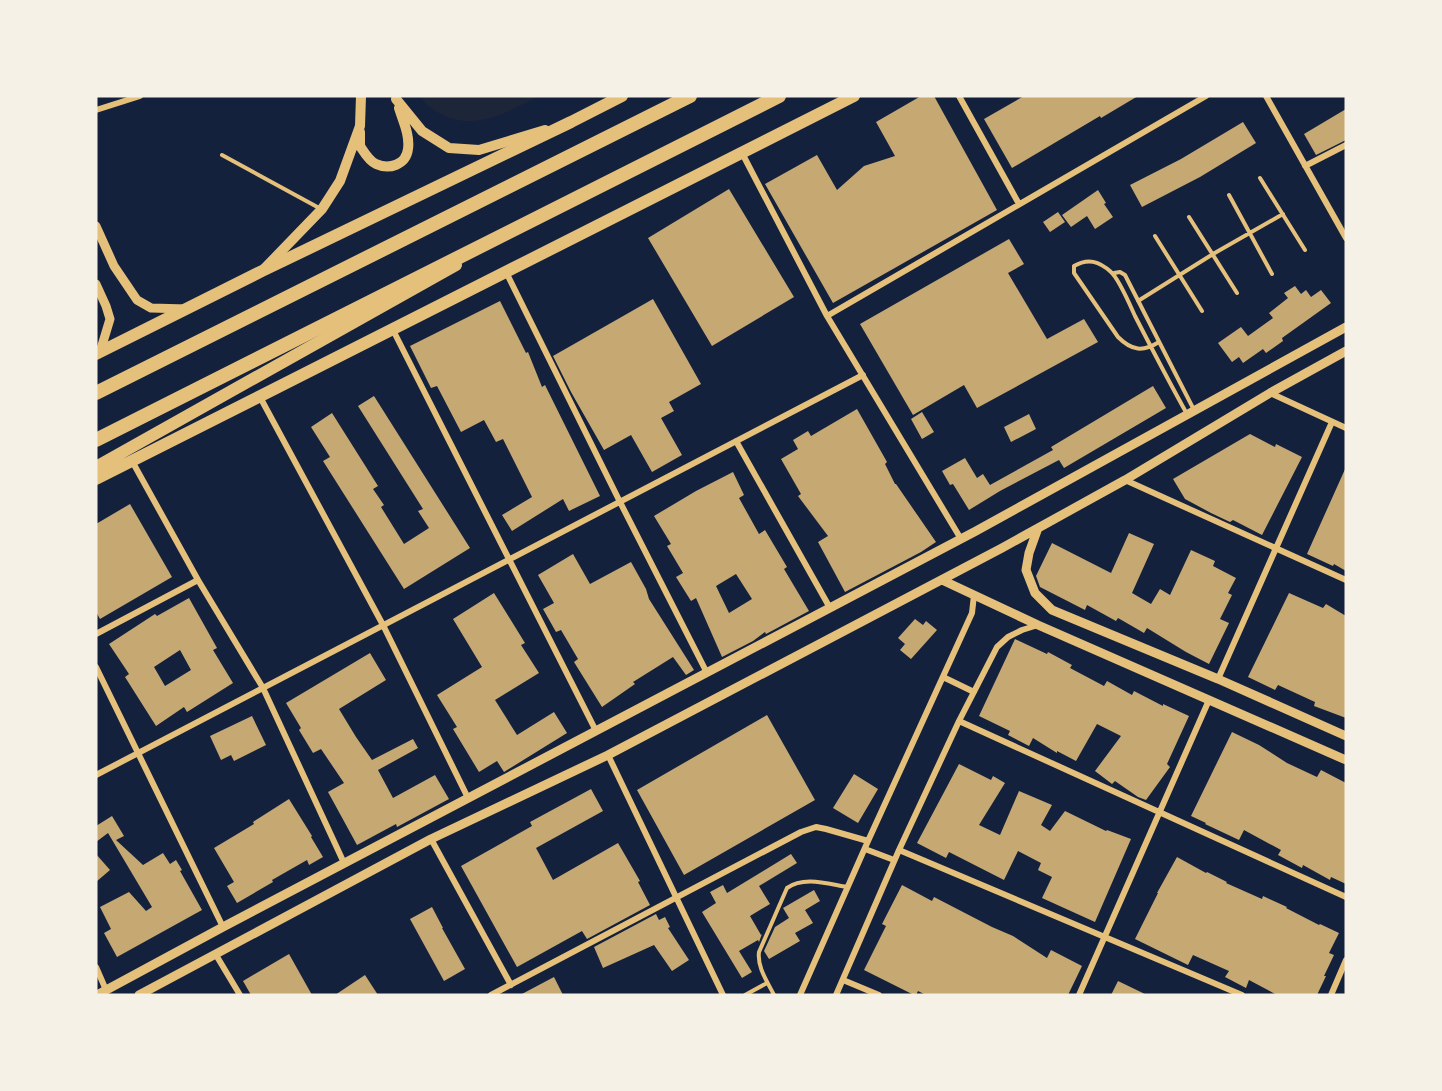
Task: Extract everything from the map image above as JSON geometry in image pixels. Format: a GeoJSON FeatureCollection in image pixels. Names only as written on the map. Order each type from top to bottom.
{"type":"FeatureCollection","features":[{"type":"Feature","properties":{"kind":"highway"},"geometry":{"type":"LineString","coordinates":[[96,393],[690,96]]}},
{"type":"Feature","properties":{"kind":"highway"},"geometry":{"type":"LineString","coordinates":[[96,440],[779,96]]}},
{"type":"Feature","properties":{"kind":"main road"},"geometry":{"type":"LineString","coordinates":[[361,96],[360,146],[375,164],[392,167],[402,162],[408,149],[407,133],[396,98]]}},
{"type":"Feature","properties":{"kind":"main road"},"geometry":{"type":"LineString","coordinates":[[98,353],[622,96]]}},
{"type":"Feature","properties":{"kind":"main road"},"geometry":{"type":"LineString","coordinates":[[96,478],[854,96]]}},
{"type":"Feature","properties":{"kind":"main road"},"geometry":{"type":"LineString","coordinates":[[396,98],[422,131],[449,148],[479,150],[571,122]]}},
{"type":"Feature","properties":{"kind":"main road"},"geometry":{"type":"LineString","coordinates":[[262,271],[322,210],[340,181],[360,126]]}},
{"type":"Feature","properties":{"kind":"main road"},"geometry":{"type":"LineString","coordinates":[[96,467],[572,201]]}},
{"type":"Feature","properties":{"kind":"main road"},"geometry":{"type":"LineString","coordinates":[[96,387],[209,336]]}},
{"type":"Feature","properties":{"kind":"street"},"geometry":{"type":"LineString","coordinates":[[96,110],[140,96]]}},
{"type":"Feature","properties":{"kind":"street"},"geometry":{"type":"LineString","coordinates":[[959,96],[1019,204]]}},
{"type":"Feature","properties":{"kind":"street"},"geometry":{"type":"LineString","coordinates":[[826,316],[1206,96]]}},
{"type":"Feature","properties":{"kind":"street"},"geometry":{"type":"LineString","coordinates":[[1266,96],[1346,238]]}},
{"type":"Feature","properties":{"kind":"street"},"geometry":{"type":"LineString","coordinates":[[1305,166],[1346,145]]}},
{"type":"Feature","properties":{"kind":"street"},"geometry":{"type":"LineString","coordinates":[[742,153],[826,316],[961,539]]}},
{"type":"Feature","properties":{"kind":"street"},"geometry":{"type":"LineString","coordinates":[[96,226],[114,266],[137,300],[151,308],[189,309]]}},
{"type":"Feature","properties":{"kind":"street"},"geometry":{"type":"LineString","coordinates":[[506,273],[707,673]]}},
{"type":"Feature","properties":{"kind":"street"},"geometry":{"type":"LineString","coordinates":[[97,287],[110,319],[98,353]]}},
{"type":"Feature","properties":{"kind":"street"},"geometry":{"type":"LineString","coordinates":[[96,995],[961,539],[1346,327]]}},
{"type":"Feature","properties":{"kind":"street"},"geometry":{"type":"LineString","coordinates":[[393,330],[596,731]]}},
{"type":"Feature","properties":{"kind":"street"},"geometry":{"type":"LineString","coordinates":[[139,995],[431,839],[608,755],[942,580],[1125,480],[1270,393],[1346,351]]}},
{"type":"Feature","properties":{"kind":"street"},"geometry":{"type":"LineString","coordinates":[[96,775],[863,375]]}},
{"type":"Feature","properties":{"kind":"street"},"geometry":{"type":"LineString","coordinates":[[1270,393],[1346,428]]}},
{"type":"Feature","properties":{"kind":"street"},"geometry":{"type":"LineString","coordinates":[[260,396],[383,625],[468,798]]}},
{"type":"Feature","properties":{"kind":"street"},"geometry":{"type":"LineString","coordinates":[[1218,679],[1332,422]]}},
{"type":"Feature","properties":{"kind":"street"},"geometry":{"type":"LineString","coordinates":[[736,441],[830,608]]}},
{"type":"Feature","properties":{"kind":"street"},"geometry":{"type":"LineString","coordinates":[[132,461],[198,580],[263,688],[344,863]]}},
{"type":"Feature","properties":{"kind":"street"},"geometry":{"type":"LineString","coordinates":[[1125,480],[1346,580]]}},
{"type":"Feature","properties":{"kind":"street"},"geometry":{"type":"LineString","coordinates":[[1038,528],[1026,570],[1035,592],[1052,610],[1218,679],[1346,736]]}},
{"type":"Feature","properties":{"kind":"street"},"geometry":{"type":"LineString","coordinates":[[96,634],[198,580]]}},
{"type":"Feature","properties":{"kind":"street"},"geometry":{"type":"LineString","coordinates":[[942,580],[1038,625],[1346,760]]}},
{"type":"Feature","properties":{"kind":"street"},"geometry":{"type":"LineString","coordinates":[[800,995],[972,613],[974,595]]}},
{"type":"Feature","properties":{"kind":"street"},"geometry":{"type":"LineString","coordinates":[[836,995],[894,860],[959,721],[998,647],[1008,637],[1038,625]]}},
{"type":"Feature","properties":{"kind":"street"},"geometry":{"type":"LineString","coordinates":[[1097,651],[1105,632]]}},
{"type":"Feature","properties":{"kind":"street"},"geometry":{"type":"LineString","coordinates":[[96,667],[223,927]]}},
{"type":"Feature","properties":{"kind":"street"},"geometry":{"type":"LineString","coordinates":[[943,678],[974,692]]}},
{"type":"Feature","properties":{"kind":"street"},"geometry":{"type":"LineString","coordinates":[[1079,995],[1209,700]]}},
{"type":"Feature","properties":{"kind":"street"},"geometry":{"type":"LineString","coordinates":[[959,721],[1346,897]]}},
{"type":"Feature","properties":{"kind":"street"},"geometry":{"type":"LineString","coordinates":[[608,755],[723,995]]}},
{"type":"Feature","properties":{"kind":"street"},"geometry":{"type":"LineString","coordinates":[[491,995],[801,832],[816,827],[868,841]]}},
{"type":"Feature","properties":{"kind":"street"},"geometry":{"type":"LineString","coordinates":[[431,839],[511,985]]}},
{"type":"Feature","properties":{"kind":"street"},"geometry":{"type":"LineString","coordinates":[[865,849],[894,860]]}},
{"type":"Feature","properties":{"kind":"street"},"geometry":{"type":"LineString","coordinates":[[899,850],[1242,995]]}},
{"type":"Feature","properties":{"kind":"street"},"geometry":{"type":"LineString","coordinates":[[216,955],[240,995]]}},
{"type":"Feature","properties":{"kind":"street"},"geometry":{"type":"LineString","coordinates":[[1331,995],[1346,960]]}},
{"type":"Feature","properties":{"kind":"street"},"geometry":{"type":"LineString","coordinates":[[96,967],[106,990]]}},
{"type":"Feature","properties":{"kind":"street"},"geometry":{"type":"LineString","coordinates":[[843,980],[879,995]]}},
{"type":"Feature","properties":{"kind":"lane"},"geometry":{"type":"LineString","coordinates":[[222,155],[322,210]]}},
{"type":"Feature","properties":{"kind":"lane"},"geometry":{"type":"LineString","coordinates":[[1260,178],[1305,249]]}},
{"type":"Feature","properties":{"kind":"lane"},"geometry":{"type":"LineString","coordinates":[[1229,195],[1272,274]]}},
{"type":"Feature","properties":{"kind":"lane"},"geometry":{"type":"LineString","coordinates":[[1138,301],[1283,214]]}},
{"type":"Feature","properties":{"kind":"lane"},"geometry":{"type":"LineString","coordinates":[[1189,217],[1237,292]]}},
{"type":"Feature","properties":{"kind":"lane"},"geometry":{"type":"LineString","coordinates":[[1155,236],[1202,311]]}},
{"type":"Feature","properties":{"kind":"lane"},"geometry":{"type":"LineString","coordinates":[[1160,342],[1150,347],[1138,349],[1131,348],[1118,337],[1074,273],[1074,266],[1090,260],[1100,263],[1114,273],[1150,347],[1191,413]]}},
{"type":"Feature","properties":{"kind":"lane"},"geometry":{"type":"LineString","coordinates":[[1114,273],[1120,272],[1125,275],[1160,342],[1191,413]]}},
{"type":"Feature","properties":{"kind":"lane"},"geometry":{"type":"LineString","coordinates":[[774,995],[758,960],[759,952],[787,888],[794,883],[804,881],[848,887]]}},
{"type":"Feature","properties":{"kind":"lane"},"geometry":{"type":"LineString","coordinates":[[745,995],[767,982]]}},
{"type":"Feature","properties":{"kind":"shaded area"},"geometry":{"type":"Polygon","coordinates":[[[420,96],[539,96],[502,114],[476,121],[463,121],[437,112],[420,96]]]}},
{"type":"Feature","properties":{"kind":"building"},"geometry":{"type":"Polygon","coordinates":[[[921,96],[934,96],[997,210],[833,303],[765,184],[817,155],[837,190],[864,166],[895,156],[876,122],[921,96]]]}},
{"type":"Feature","properties":{"kind":"building"},"geometry":{"type":"Polygon","coordinates":[[[1024,96],[1138,96],[1012,168],[984,119],[1024,96]]]}},
{"type":"Feature","properties":{"kind":"building"},"geometry":{"type":"Polygon","coordinates":[[[1346,109],[1346,140],[1316,155],[1304,134],[1346,109]]]}},
{"type":"Feature","properties":{"kind":"building"},"geometry":{"type":"Polygon","coordinates":[[[1243,122],[1256,143],[1200,177],[1142,207],[1130,185],[1181,159],[1243,122]]]}},
{"type":"Feature","properties":{"kind":"building"},"geometry":{"type":"Polygon","coordinates":[[[729,189],[794,297],[712,346],[648,238],[729,189]]]}},
{"type":"Feature","properties":{"kind":"building"},"geometry":{"type":"Polygon","coordinates":[[[1098,190],[1113,217],[1095,229],[1087,216],[1071,227],[1062,215],[1098,190]]]}},
{"type":"Feature","properties":{"kind":"building"},"geometry":{"type":"Polygon","coordinates":[[[1058,212],[1065,222],[1050,232],[1043,222],[1058,212]]]}},
{"type":"Feature","properties":{"kind":"building"},"geometry":{"type":"Polygon","coordinates":[[[1009,239],[1024,264],[1008,273],[1047,339],[1084,319],[1098,342],[977,408],[964,385],[913,415],[860,324],[1009,239]]]}},
{"type":"Feature","properties":{"kind":"building"},"geometry":{"type":"Polygon","coordinates":[[[1295,286],[1301,294],[1306,290],[1311,297],[1321,290],[1331,303],[1282,338],[1283,341],[1266,353],[1263,349],[1243,363],[1239,357],[1232,362],[1218,343],[1241,327],[1248,336],[1273,318],[1269,313],[1288,298],[1284,293],[1295,286]]]}},
{"type":"Feature","properties":{"kind":"building"},"geometry":{"type":"Polygon","coordinates":[[[653,299],[701,384],[669,402],[674,411],[661,418],[682,455],[652,472],[631,435],[604,450],[553,356],[653,299]]]}},
{"type":"Feature","properties":{"kind":"building"},"geometry":{"type":"Polygon","coordinates":[[[500,301],[526,353],[528,352],[542,387],[545,385],[600,496],[569,511],[563,499],[512,531],[502,515],[532,497],[503,439],[496,442],[484,420],[461,432],[437,386],[431,388],[410,346],[500,301]]]}},
{"type":"Feature","properties":{"kind":"building"},"geometry":{"type":"Polygon","coordinates":[[[1153,386],[1166,408],[1064,468],[1059,460],[969,510],[942,471],[965,458],[977,478],[983,474],[990,485],[1053,450],[1051,447],[1153,386]]]}},
{"type":"Feature","properties":{"kind":"building"},"geometry":{"type":"Polygon","coordinates":[[[374,396],[470,548],[404,589],[323,461],[330,457],[311,427],[332,413],[378,486],[373,489],[384,505],[381,507],[404,544],[429,528],[418,511],[423,509],[358,406],[374,396]]]}},
{"type":"Feature","properties":{"kind":"building"},"geometry":{"type":"Polygon","coordinates":[[[857,409],[887,462],[885,464],[895,484],[936,542],[845,592],[818,542],[828,536],[798,496],[801,494],[781,459],[798,449],[793,440],[808,431],[811,436],[857,409]]]}},
{"type":"Feature","properties":{"kind":"building"},"geometry":{"type":"Polygon","coordinates":[[[922,412],[934,432],[922,439],[911,419],[922,412]]]}},
{"type":"Feature","properties":{"kind":"building"},"geometry":{"type":"Polygon","coordinates":[[[1029,414],[1036,429],[1011,442],[1004,427],[1029,414]]]}},
{"type":"Feature","properties":{"kind":"building"},"geometry":{"type":"Polygon","coordinates":[[[1250,434],[1302,457],[1262,535],[1185,499],[1173,479],[1250,434]]]}},
{"type":"Feature","properties":{"kind":"building"},"geometry":{"type":"Polygon","coordinates":[[[1346,467],[1346,571],[1307,554],[1346,467]]]}},
{"type":"Feature","properties":{"kind":"building"},"geometry":{"type":"Polygon","coordinates":[[[733,472],[744,495],[739,498],[759,534],[765,530],[787,567],[784,569],[809,611],[766,634],[765,632],[722,657],[696,598],[691,601],[676,577],[683,573],[667,546],[671,544],[654,516],[733,472]],[[736,574],[716,586],[729,613],[752,599],[736,574]]]}},
{"type":"Feature","properties":{"kind":"building"},"geometry":{"type":"Polygon","coordinates":[[[130,504],[172,577],[100,619],[96,612],[96,524],[130,504]]]}},
{"type":"Feature","properties":{"kind":"building"},"geometry":{"type":"Polygon","coordinates":[[[1129,533],[1154,544],[1132,593],[1151,604],[1160,589],[1170,595],[1191,550],[1215,561],[1213,566],[1236,578],[1228,593],[1232,595],[1220,619],[1229,623],[1209,664],[1147,628],[1144,633],[1118,618],[1116,621],[1087,605],[1085,610],[1040,587],[1036,576],[1052,543],[1111,573],[1129,533]]]}},
{"type":"Feature","properties":{"kind":"building"},"geometry":{"type":"Polygon","coordinates":[[[573,554],[590,584],[631,562],[649,599],[694,670],[686,675],[673,657],[633,682],[635,684],[602,707],[574,662],[578,659],[561,630],[556,632],[543,609],[554,603],[538,575],[573,554]]]}},
{"type":"Feature","properties":{"kind":"building"},"geometry":{"type":"Polygon","coordinates":[[[494,593],[525,643],[521,645],[539,673],[495,700],[517,735],[554,712],[567,733],[504,772],[497,761],[479,772],[453,729],[457,727],[437,695],[482,667],[453,619],[494,593]]]}},
{"type":"Feature","properties":{"kind":"building"},"geometry":{"type":"Polygon","coordinates":[[[1289,593],[1323,608],[1326,604],[1346,616],[1346,718],[1314,706],[1315,702],[1278,685],[1275,690],[1248,677],[1289,593]]]}},
{"type":"Feature","properties":{"kind":"building"},"geometry":{"type":"Polygon","coordinates":[[[189,598],[217,648],[213,650],[233,683],[187,712],[184,707],[156,726],[125,677],[129,674],[109,644],[155,614],[157,616],[189,598]],[[180,650],[154,667],[165,686],[191,670],[180,650]]]}},
{"type":"Feature","properties":{"kind":"building"},"geometry":{"type":"Polygon","coordinates":[[[915,619],[923,625],[926,621],[937,630],[911,659],[900,650],[905,644],[898,638],[915,619]]]}},
{"type":"Feature","properties":{"kind":"building"},"geometry":{"type":"Polygon","coordinates":[[[1015,639],[1047,654],[1048,652],[1072,665],[1070,668],[1104,686],[1107,681],[1132,695],[1134,691],[1189,716],[1167,764],[1170,767],[1146,800],[1115,781],[1112,784],[1095,771],[1121,736],[1097,724],[1076,761],[1057,751],[1057,753],[1033,738],[1029,746],[1008,735],[1010,731],[979,716],[1015,639]]]}},
{"type":"Feature","properties":{"kind":"building"},"geometry":{"type":"Polygon","coordinates":[[[370,653],[386,680],[339,709],[372,760],[413,739],[418,748],[378,770],[393,798],[435,775],[449,799],[357,845],[328,792],[344,783],[321,749],[313,753],[286,703],[370,653]]]}},
{"type":"Feature","properties":{"kind":"building"},"geometry":{"type":"Polygon","coordinates":[[[767,715],[815,800],[684,875],[637,790],[767,715]]]}},
{"type":"Feature","properties":{"kind":"building"},"geometry":{"type":"Polygon","coordinates":[[[252,716],[266,745],[234,761],[231,755],[221,760],[210,736],[252,716]]]}},
{"type":"Feature","properties":{"kind":"building"},"geometry":{"type":"Polygon","coordinates":[[[1232,732],[1317,777],[1321,770],[1346,783],[1346,884],[1331,877],[1330,880],[1303,865],[1302,868],[1278,855],[1281,850],[1244,830],[1239,840],[1191,816],[1232,732]]]}},
{"type":"Feature","properties":{"kind":"building"},"geometry":{"type":"Polygon","coordinates":[[[959,764],[991,780],[993,776],[1005,783],[979,825],[1000,835],[1019,791],[1052,805],[1041,825],[1050,831],[1065,811],[1106,831],[1131,839],[1095,922],[1042,898],[1052,877],[1038,870],[1041,863],[1018,851],[1004,880],[949,852],[946,858],[917,843],[959,764]]]}},
{"type":"Feature","properties":{"kind":"building"},"geometry":{"type":"Polygon","coordinates":[[[854,774],[878,789],[858,823],[833,808],[854,774]]]}},
{"type":"Feature","properties":{"kind":"building"},"geometry":{"type":"Polygon","coordinates":[[[591,789],[603,811],[536,848],[553,880],[618,843],[640,881],[638,882],[650,905],[587,939],[582,931],[517,967],[461,866],[532,826],[530,822],[591,789]]]}},
{"type":"Feature","properties":{"kind":"building"},"geometry":{"type":"Polygon","coordinates":[[[289,799],[323,857],[309,865],[307,860],[237,903],[227,886],[234,882],[214,848],[289,799]]]}},
{"type":"Feature","properties":{"kind":"building"},"geometry":{"type":"Polygon","coordinates":[[[112,816],[124,836],[116,840],[143,865],[163,853],[170,864],[176,860],[202,910],[117,957],[104,933],[111,929],[100,907],[129,892],[146,911],[152,907],[108,833],[96,842],[96,826],[112,816]]]}},
{"type":"Feature","properties":{"kind":"building"},"geometry":{"type":"Polygon","coordinates":[[[96,854],[110,870],[96,882],[96,854]]]}},
{"type":"Feature","properties":{"kind":"building"},"geometry":{"type":"Polygon","coordinates":[[[791,854],[797,863],[759,886],[770,904],[750,916],[762,934],[759,942],[758,940],[739,951],[752,972],[742,978],[702,912],[716,903],[710,892],[723,885],[727,893],[791,854]]]}},
{"type":"Feature","properties":{"kind":"building"},"geometry":{"type":"Polygon","coordinates":[[[1177,857],[1226,883],[1262,899],[1263,896],[1339,933],[1329,953],[1334,955],[1317,995],[1277,995],[1249,980],[1246,988],[1225,977],[1229,971],[1193,955],[1188,965],[1135,939],[1177,857]]]}},
{"type":"Feature","properties":{"kind":"building"},"geometry":{"type":"Polygon","coordinates":[[[902,885],[932,901],[934,897],[1013,936],[1047,958],[1051,950],[1082,966],[1068,995],[926,995],[918,991],[914,995],[864,970],[886,926],[882,924],[902,885]]]}},
{"type":"Feature","properties":{"kind":"building"},"geometry":{"type":"Polygon","coordinates":[[[814,890],[820,901],[805,910],[813,923],[795,933],[800,941],[769,959],[764,951],[775,927],[789,918],[783,908],[814,890]]]}},
{"type":"Feature","properties":{"kind":"building"},"geometry":{"type":"Polygon","coordinates":[[[432,907],[465,969],[444,981],[410,919],[432,907]]]}},
{"type":"Feature","properties":{"kind":"building"},"geometry":{"type":"Polygon","coordinates":[[[656,914],[659,920],[665,917],[670,927],[668,928],[689,960],[672,971],[654,945],[603,968],[594,947],[656,914]]]}},
{"type":"Feature","properties":{"kind":"building"},"geometry":{"type":"Polygon","coordinates":[[[289,954],[312,995],[251,995],[243,981],[289,954]]]}},
{"type":"Feature","properties":{"kind":"building"},"geometry":{"type":"Polygon","coordinates":[[[365,975],[378,995],[335,995],[365,975]]]}},
{"type":"Feature","properties":{"kind":"building"},"geometry":{"type":"Polygon","coordinates":[[[554,977],[563,995],[520,995],[554,977]]]}},
{"type":"Feature","properties":{"kind":"building"},"geometry":{"type":"Polygon","coordinates":[[[1118,981],[1147,995],[1111,995],[1118,981]]]}}]}
